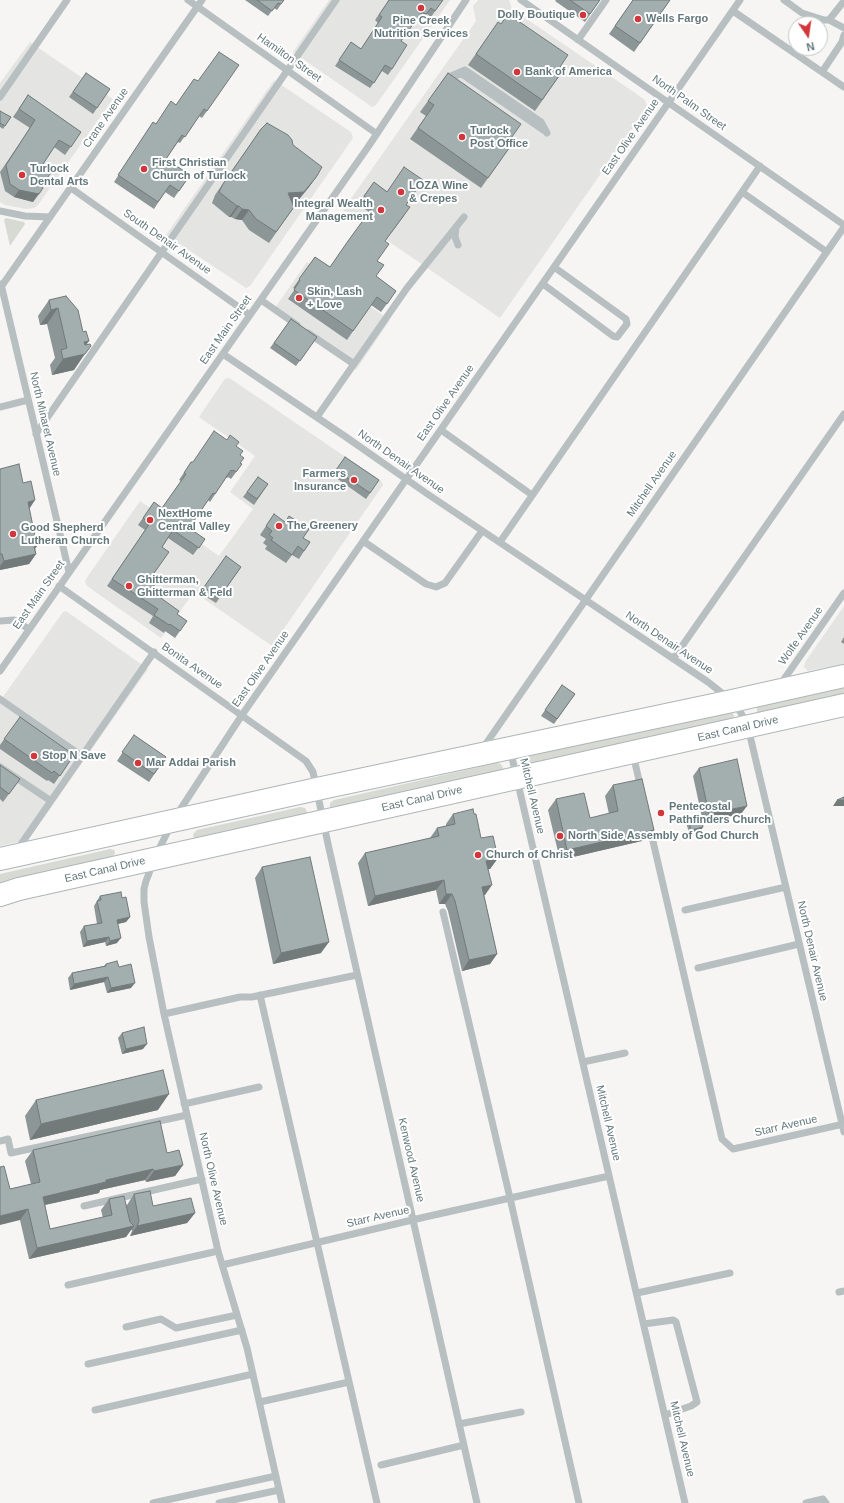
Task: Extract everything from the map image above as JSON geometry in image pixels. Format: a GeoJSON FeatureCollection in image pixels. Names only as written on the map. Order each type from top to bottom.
{"type":"FeatureCollection","features":[{"type":"Feature","properties":{"kind":"main road"},"geometry":{"type":"LineString","coordinates":[[6,858],[317,789],[732,702],[844,676]]}},
{"type":"Feature","properties":{"kind":"main road","name":"East Canal Drive"},"geometry":{"type":"LineString","coordinates":[[0,895],[19,889],[844,705]]}},
{"type":"Feature","properties":{"kind":"street"},"geometry":{"type":"LineString","coordinates":[[0,97],[67,0]]}},
{"type":"Feature","properties":{"kind":"street","name":"Hamilton Street"},"geometry":{"type":"LineString","coordinates":[[188,0],[377,134]]}},
{"type":"Feature","properties":{"kind":"street","name":"Crane Avenue"},"geometry":{"type":"LineString","coordinates":[[1,284],[71,188],[202,0]]}},
{"type":"Feature","properties":{"kind":"street"},"geometry":{"type":"LineString","coordinates":[[36,434],[336,0]]}},
{"type":"Feature","properties":{"kind":"street","name":"East Main Street"},"geometry":{"type":"LineString","coordinates":[[0,670],[377,134],[466,0]]}},
{"type":"Feature","properties":{"kind":"street","name":"North Palm Street"},"geometry":{"type":"LineString","coordinates":[[521,0],[844,226]]}},
{"type":"Feature","properties":{"kind":"street"},"geometry":{"type":"LineString","coordinates":[[578,40],[606,0]]}},
{"type":"Feature","properties":{"kind":"street","name":"East Olive Avenue"},"geometry":{"type":"LineString","coordinates":[[155,859],[173,821],[242,715],[740,0]]}},
{"type":"Feature","properties":{"kind":"street"},"geometry":{"type":"LineString","coordinates":[[784,0],[802,13],[824,20],[829,20],[844,28]]}},
{"type":"Feature","properties":{"kind":"street"},"geometry":{"type":"LineString","coordinates":[[829,20],[844,1]]}},
{"type":"Feature","properties":{"kind":"street"},"geometry":{"type":"LineString","coordinates":[[733,11],[844,87]]}},
{"type":"Feature","properties":{"kind":"street"},"geometry":{"type":"LineString","coordinates":[[822,72],[842,42],[844,34]]}},
{"type":"Feature","properties":{"kind":"street"},"geometry":{"type":"LineString","coordinates":[[451,76],[465,70],[541,122],[547,133]]}},
{"type":"Feature","properties":{"kind":"street"},"geometry":{"type":"LineString","coordinates":[[500,542],[760,166]]}},
{"type":"Feature","properties":{"kind":"street","name":"South Denair Avenue"},"geometry":{"type":"LineString","coordinates":[[71,188],[250,315]]}},
{"type":"Feature","properties":{"kind":"street"},"geometry":{"type":"LineString","coordinates":[[742,192],[827,252]]}},
{"type":"Feature","properties":{"kind":"street"},"geometry":{"type":"LineString","coordinates":[[0,211],[25,216],[50,217]]}},
{"type":"Feature","properties":{"kind":"street"},"geometry":{"type":"LineString","coordinates":[[317,417],[407,288],[464,217]]}},
{"type":"Feature","properties":{"kind":"street","name":"Mitchell Avenue"},"geometry":{"type":"LineString","coordinates":[[480,754],[844,226]]}},
{"type":"Feature","properties":{"kind":"street"},"geometry":{"type":"LineString","coordinates":[[456,227],[455,237],[458,245]]}},
{"type":"Feature","properties":{"kind":"street"},"geometry":{"type":"LineString","coordinates":[[543,284],[613,336],[618,337],[626,324],[626,319],[554,267]]}},
{"type":"Feature","properties":{"kind":"street","name":"North Minaret Avenue"},"geometry":{"type":"LineString","coordinates":[[1,284],[69,572]]}},
{"type":"Feature","properties":{"kind":"street"},"geometry":{"type":"LineString","coordinates":[[261,300],[354,364]]}},
{"type":"Feature","properties":{"kind":"street","name":"North Denair Avenue"},"geometry":{"type":"LineString","coordinates":[[223,354],[482,531],[674,659],[712,685],[732,702],[748,726],[843,1127]]}},
{"type":"Feature","properties":{"kind":"street"},"geometry":{"type":"LineString","coordinates":[[0,407],[28,400]]}},
{"type":"Feature","properties":{"kind":"street"},"geometry":{"type":"LineString","coordinates":[[674,659],[844,414]]}},
{"type":"Feature","properties":{"kind":"street"},"geometry":{"type":"LineString","coordinates":[[441,430],[532,495]]}},
{"type":"Feature","properties":{"kind":"street"},"geometry":{"type":"LineString","coordinates":[[363,541],[426,584],[436,587],[445,583],[482,531]]}},
{"type":"Feature","properties":{"kind":"street","name":"Bonita Avenue"},"geometry":{"type":"LineString","coordinates":[[59,586],[306,761],[313,772],[323,821]]}},
{"type":"Feature","properties":{"kind":"street","name":"Wolfe Avenue"},"geometry":{"type":"LineString","coordinates":[[776,691],[844,593]]}},
{"type":"Feature","properties":{"kind":"street"},"geometry":{"type":"LineString","coordinates":[[0,621],[14,620],[29,629]]}},
{"type":"Feature","properties":{"kind":"street"},"geometry":{"type":"LineString","coordinates":[[6,858],[51,801],[154,652]]}},
{"type":"Feature","properties":{"kind":"street"},"geometry":{"type":"LineString","coordinates":[[0,700],[82,756]]}},
{"type":"Feature","properties":{"kind":"street","name":"Mitchell Avenue"},"geometry":{"type":"LineString","coordinates":[[510,748],[685,1503]]}},
{"type":"Feature","properties":{"kind":"street"},"geometry":{"type":"LineString","coordinates":[[632,752],[643,798]]}},
{"type":"Feature","properties":{"kind":"street"},"geometry":{"type":"LineString","coordinates":[[0,767],[51,801]]}},
{"type":"Feature","properties":{"kind":"street","name":"Starr Avenue"},"geometry":{"type":"LineString","coordinates":[[647,814],[722,1139],[733,1149],[843,1127]]}},
{"type":"Feature","properties":{"kind":"street","name":"Kenwood Avenue"},"geometry":{"type":"LineString","coordinates":[[323,821],[477,1503]]}},
{"type":"Feature","properties":{"kind":"street","name":"North Olive Avenue"},"geometry":{"type":"LineString","coordinates":[[155,859],[146,881],[144,902],[149,937],[164,1014],[218,1251],[242,1330],[260,1402],[282,1503]]}},
{"type":"Feature","properties":{"kind":"street"},"geometry":{"type":"LineString","coordinates":[[685,910],[786,887]]}},
{"type":"Feature","properties":{"kind":"street"},"geometry":{"type":"LineString","coordinates":[[443,912],[579,1503]]}},
{"type":"Feature","properties":{"kind":"street"},"geometry":{"type":"LineString","coordinates":[[698,968],[799,944]]}},
{"type":"Feature","properties":{"kind":"street"},"geometry":{"type":"LineString","coordinates":[[164,1014],[240,997],[260,996],[357,975]]}},
{"type":"Feature","properties":{"kind":"street"},"geometry":{"type":"LineString","coordinates":[[260,996],[377,1503]]}},
{"type":"Feature","properties":{"kind":"street"},"geometry":{"type":"LineString","coordinates":[[583,1062],[625,1053]]}},
{"type":"Feature","properties":{"kind":"street"},"geometry":{"type":"LineString","coordinates":[[184,1104],[259,1087]]}},
{"type":"Feature","properties":{"kind":"street"},"geometry":{"type":"LineString","coordinates":[[0,1141],[8,1139],[11,1153],[187,1115]]}},
{"type":"Feature","properties":{"kind":"street","name":"Starr Avenue"},"geometry":{"type":"LineString","coordinates":[[222,1265],[609,1176]]}},
{"type":"Feature","properties":{"kind":"street"},"geometry":{"type":"LineString","coordinates":[[84,1206],[121,1201],[202,1179]]}},
{"type":"Feature","properties":{"kind":"street"},"geometry":{"type":"LineString","coordinates":[[68,1286],[218,1251]]}},
{"type":"Feature","properties":{"kind":"street"},"geometry":{"type":"LineString","coordinates":[[637,1293],[730,1273]]}},
{"type":"Feature","properties":{"kind":"street"},"geometry":{"type":"LineString","coordinates":[[126,1327],[161,1319],[176,1328],[237,1314]]}},
{"type":"Feature","properties":{"kind":"street"},"geometry":{"type":"LineString","coordinates":[[644,1324],[673,1320],[676,1322],[697,1402],[691,1406],[665,1415]]}},
{"type":"Feature","properties":{"kind":"street"},"geometry":{"type":"LineString","coordinates":[[88,1364],[242,1330]]}},
{"type":"Feature","properties":{"kind":"street"},"geometry":{"type":"LineString","coordinates":[[95,1410],[253,1374]]}},
{"type":"Feature","properties":{"kind":"street"},"geometry":{"type":"LineString","coordinates":[[260,1402],[349,1382]]}},
{"type":"Feature","properties":{"kind":"street"},"geometry":{"type":"LineString","coordinates":[[460,1424],[521,1412]]}},
{"type":"Feature","properties":{"kind":"street"},"geometry":{"type":"LineString","coordinates":[[381,1465],[464,1445]]}},
{"type":"Feature","properties":{"kind":"street"},"geometry":{"type":"LineString","coordinates":[[153,1503],[276,1476]]}},
{"type":"Feature","properties":{"kind":"street"},"geometry":{"type":"LineString","coordinates":[[219,1503],[279,1490]]}},
{"type":"Feature","properties":{"kind":"street"},"geometry":{"type":"LineString","coordinates":[[806,1503],[823,1498],[826,1503]]}},
{"type":"Feature","properties":{"kind":"shaded area"},"geometry":{"type":"Polygon","coordinates":[[[329,0],[450,0],[376,105],[372,107],[293,52],[329,0]]]}},
{"type":"Feature","properties":{"kind":"shaded area"},"geometry":{"type":"Polygon","coordinates":[[[478,0],[509,0],[512,9],[644,99],[647,105],[646,109],[500,318],[343,210],[476,21],[473,6],[478,0]]]}},
{"type":"Feature","properties":{"kind":"shaded area"},"geometry":{"type":"Polygon","coordinates":[[[30,42],[113,99],[38,205],[34,208],[26,209],[5,205],[0,202],[0,83],[30,42]]]}},
{"type":"Feature","properties":{"kind":"shaded area"},"geometry":{"type":"Polygon","coordinates":[[[274,80],[351,132],[353,138],[250,286],[246,288],[166,235],[274,80]]]}},
{"type":"Feature","properties":{"kind":"shaded area"},"geometry":{"type":"Polygon","coordinates":[[[6,218],[24,222],[25,224],[10,246],[4,220],[6,218]]]}},
{"type":"Feature","properties":{"kind":"shaded area"},"geometry":{"type":"Polygon","coordinates":[[[307,262],[390,320],[356,370],[272,312],[307,262]]]}},
{"type":"Feature","properties":{"kind":"shaded area"},"geometry":{"type":"Polygon","coordinates":[[[227,378],[231,379],[381,481],[383,485],[272,646],[194,592],[161,638],[87,586],[85,582],[140,501],[219,556],[253,509],[230,492],[255,456],[199,417],[224,380],[227,378]]]}},
{"type":"Feature","properties":{"kind":"shaded area"},"geometry":{"type":"Polygon","coordinates":[[[844,606],[844,664],[808,671],[804,667],[805,662],[844,606]]]}},
{"type":"Feature","properties":{"kind":"shaded area"},"geometry":{"type":"Polygon","coordinates":[[[66,611],[148,669],[28,840],[0,846],[0,701],[63,612],[66,611]]]}},
{"type":"Feature","properties":{"kind":"shaded area"},"geometry":{"type":"Polygon","coordinates":[[[844,685],[844,697],[757,712],[757,707],[759,705],[844,685]]]}},
{"type":"Feature","properties":{"kind":"shaded area"},"geometry":{"type":"Polygon","coordinates":[[[726,711],[732,712],[734,716],[733,720],[527,765],[527,758],[530,755],[726,711]]]}},
{"type":"Feature","properties":{"kind":"shaded area"},"geometry":{"type":"Polygon","coordinates":[[[496,763],[501,764],[503,771],[330,808],[330,803],[334,800],[496,763]]]}},
{"type":"Feature","properties":{"kind":"shaded area"},"geometry":{"type":"Polygon","coordinates":[[[300,807],[305,808],[307,815],[194,840],[193,834],[197,830],[300,807]]]}},
{"type":"Feature","properties":{"kind":"shaded area"},"geometry":{"type":"Polygon","coordinates":[[[110,849],[114,850],[115,852],[112,857],[12,879],[0,884],[0,874],[110,849]]]}},
{"type":"Feature","properties":{"kind":"building"},"geometry":{"type":"Polygon","coordinates":[[[257,0],[284,0],[281,4],[278,3],[272,11],[257,0]]]}},
{"type":"Feature","properties":{"kind":"building"},"geometry":{"type":"Polygon","coordinates":[[[389,0],[443,0],[435,11],[431,8],[426,14],[422,12],[401,41],[407,45],[392,69],[385,65],[374,83],[339,60],[351,42],[361,49],[382,17],[379,15],[389,0]]]}},
{"type":"Feature","properties":{"kind":"building"},"geometry":{"type":"Polygon","coordinates":[[[570,0],[600,0],[590,14],[570,0]]]}},
{"type":"Feature","properties":{"kind":"building","name":"Wells Fargo"},"geometry":{"type":"Polygon","coordinates":[[[633,0],[670,0],[640,43],[615,26],[633,0]]]}},
{"type":"Feature","properties":{"kind":"building","name":"Bank of America"},"geometry":{"type":"Polygon","coordinates":[[[508,14],[568,55],[560,67],[564,69],[542,100],[476,54],[498,22],[501,24],[508,14]]]}},
{"type":"Feature","properties":{"kind":"building"},"geometry":{"type":"Polygon","coordinates":[[[219,52],[239,65],[207,111],[204,109],[185,137],[182,135],[166,159],[190,175],[179,191],[170,185],[158,202],[118,175],[153,122],[156,124],[171,101],[176,105],[194,79],[198,81],[219,52]]]}},
{"type":"Feature","properties":{"kind":"building"},"geometry":{"type":"Polygon","coordinates":[[[86,73],[110,89],[97,108],[73,92],[86,73]]]}},
{"type":"Feature","properties":{"kind":"building","name":"Turlock Post Office"},"geometry":{"type":"Polygon","coordinates":[[[448,73],[521,124],[509,141],[512,144],[488,178],[418,128],[434,105],[428,101],[448,73]]]}},
{"type":"Feature","properties":{"kind":"building"},"geometry":{"type":"Polygon","coordinates":[[[28,95],[81,132],[71,147],[59,140],[43,164],[53,170],[42,185],[43,188],[39,194],[19,190],[10,184],[6,165],[35,120],[19,109],[28,95]]]}},
{"type":"Feature","properties":{"kind":"building"},"geometry":{"type":"Polygon","coordinates":[[[0,111],[11,117],[5,126],[0,123],[0,111]]]}},
{"type":"Feature","properties":{"kind":"building"},"geometry":{"type":"Polygon","coordinates":[[[267,123],[288,135],[292,140],[293,145],[322,167],[317,176],[304,192],[288,193],[294,207],[276,232],[256,219],[249,210],[242,209],[237,206],[219,192],[261,129],[267,123]]]}},
{"type":"Feature","properties":{"kind":"building"},"geometry":{"type":"Polygon","coordinates":[[[404,167],[423,180],[406,205],[410,207],[385,241],[389,244],[377,261],[384,265],[376,276],[396,291],[387,304],[377,297],[353,331],[294,290],[300,280],[299,279],[315,257],[330,267],[375,204],[364,196],[374,182],[387,192],[404,167]]]}},
{"type":"Feature","properties":{"kind":"building"},"geometry":{"type":"Polygon","coordinates":[[[66,296],[78,310],[83,332],[86,331],[89,341],[84,342],[85,345],[90,344],[91,346],[85,354],[63,359],[61,350],[67,348],[58,308],[51,310],[49,300],[66,296]]]}},
{"type":"Feature","properties":{"kind":"building"},"geometry":{"type":"Polygon","coordinates":[[[291,319],[317,337],[300,361],[274,343],[291,319]]]}},
{"type":"Feature","properties":{"kind":"building"},"geometry":{"type":"Polygon","coordinates":[[[214,431],[227,440],[230,435],[239,442],[236,446],[243,451],[240,455],[244,458],[240,463],[242,464],[236,472],[231,470],[189,528],[205,539],[199,548],[173,530],[162,547],[169,552],[152,576],[157,579],[151,591],[179,611],[177,614],[187,621],[180,631],[154,615],[158,609],[112,579],[150,523],[143,518],[154,502],[162,508],[186,474],[184,473],[191,462],[193,462],[214,431]]]}},
{"type":"Feature","properties":{"kind":"building"},"geometry":{"type":"Polygon","coordinates":[[[345,457],[379,480],[370,493],[336,470],[345,457]]]}},
{"type":"Feature","properties":{"kind":"building","name":"Good Shepherd Lutheran Church"},"geometry":{"type":"Polygon","coordinates":[[[19,464],[23,483],[31,481],[35,500],[28,502],[37,546],[34,547],[36,554],[4,561],[2,554],[0,554],[0,469],[19,464]]]}},
{"type":"Feature","properties":{"kind":"building"},"geometry":{"type":"Polygon","coordinates":[[[258,477],[268,484],[257,499],[247,492],[258,477]]]}},
{"type":"Feature","properties":{"kind":"building"},"geometry":{"type":"Polygon","coordinates":[[[274,514],[285,522],[289,516],[309,529],[303,538],[310,542],[304,551],[298,546],[292,555],[271,540],[273,538],[269,535],[272,531],[266,526],[274,514]]]}},
{"type":"Feature","properties":{"kind":"building"},"geometry":{"type":"Polygon","coordinates":[[[226,556],[241,567],[219,598],[204,587],[226,556]]]}},
{"type":"Feature","properties":{"kind":"building"},"geometry":{"type":"Polygon","coordinates":[[[562,685],[575,694],[557,719],[545,710],[562,685]]]}},
{"type":"Feature","properties":{"kind":"building","name":"Stop N Save"},"geometry":{"type":"Polygon","coordinates":[[[20,717],[74,755],[60,776],[54,771],[52,773],[4,739],[20,717]]]}},
{"type":"Feature","properties":{"kind":"building"},"geometry":{"type":"Polygon","coordinates":[[[134,735],[166,757],[154,774],[122,752],[134,735]]]}},
{"type":"Feature","properties":{"kind":"building"},"geometry":{"type":"Polygon","coordinates":[[[737,759],[747,806],[709,814],[699,768],[737,759]]]}},
{"type":"Feature","properties":{"kind":"building"},"geometry":{"type":"Polygon","coordinates":[[[0,765],[20,779],[9,794],[0,787],[0,765]]]}},
{"type":"Feature","properties":{"kind":"building"},"geometry":{"type":"Polygon","coordinates":[[[642,779],[654,830],[567,850],[556,799],[584,793],[590,818],[618,811],[613,785],[642,779]]]}},
{"type":"Feature","properties":{"kind":"building"},"geometry":{"type":"Polygon","coordinates":[[[844,797],[844,800],[837,800],[844,797]]]}},
{"type":"Feature","properties":{"kind":"building"},"geometry":{"type":"Polygon","coordinates":[[[473,809],[474,814],[476,814],[481,838],[493,836],[498,858],[486,861],[492,885],[482,887],[497,954],[469,960],[455,901],[452,894],[446,894],[444,880],[375,896],[365,853],[439,836],[437,828],[455,824],[453,814],[473,809]]]}},
{"type":"Feature","properties":{"kind":"building"},"geometry":{"type":"Polygon","coordinates":[[[701,816],[703,827],[691,830],[688,819],[701,816]]]}},
{"type":"Feature","properties":{"kind":"building"},"geometry":{"type":"Polygon","coordinates":[[[310,857],[329,942],[281,953],[262,867],[310,857]]]}},
{"type":"Feature","properties":{"kind":"building"},"geometry":{"type":"Polygon","coordinates":[[[121,892],[122,898],[126,897],[130,917],[117,920],[121,938],[110,941],[109,937],[87,941],[84,926],[102,923],[97,901],[101,900],[100,896],[121,892]]]}},
{"type":"Feature","properties":{"kind":"building"},"geometry":{"type":"Polygon","coordinates":[[[117,961],[119,967],[131,964],[135,983],[111,988],[108,977],[74,984],[72,973],[106,966],[106,964],[117,961]]]}},
{"type":"Feature","properties":{"kind":"building"},"geometry":{"type":"Polygon","coordinates":[[[144,1027],[147,1044],[126,1049],[122,1033],[144,1027]]]}},
{"type":"Feature","properties":{"kind":"building"},"geometry":{"type":"Polygon","coordinates":[[[163,1070],[169,1094],[41,1124],[36,1100],[163,1070]]]}},
{"type":"Feature","properties":{"kind":"building"},"geometry":{"type":"Polygon","coordinates":[[[160,1121],[167,1153],[179,1150],[183,1165],[154,1171],[153,1169],[43,1197],[50,1229],[112,1215],[109,1199],[124,1196],[130,1222],[134,1226],[37,1248],[28,1209],[0,1216],[0,1167],[4,1166],[10,1189],[40,1182],[33,1150],[160,1121]]]}},
{"type":"Feature","properties":{"kind":"building"},"geometry":{"type":"Polygon","coordinates":[[[150,1191],[153,1206],[191,1198],[195,1213],[137,1226],[139,1221],[134,1194],[150,1191]]]}},
{"type":"Feature","properties":{"kind":"place","name":"Pine Creek Nutrition Services"},"geometry":{"type":"Point","coordinates":[421,8]}},
{"type":"Feature","properties":{"kind":"place","name":"Dolly Boutique"},"geometry":{"type":"Point","coordinates":[583,15]}},
{"type":"Feature","properties":{"kind":"place","name":"Wells Fargo"},"geometry":{"type":"Point","coordinates":[638,19]}},
{"type":"Feature","properties":{"kind":"place","name":"Bank of America"},"geometry":{"type":"Point","coordinates":[517,72]}},
{"type":"Feature","properties":{"kind":"place","name":"Turlock Post Office"},"geometry":{"type":"Point","coordinates":[462,137]}},
{"type":"Feature","properties":{"kind":"place","name":"First Christian Church of Turlock"},"geometry":{"type":"Point","coordinates":[144,169]}},
{"type":"Feature","properties":{"kind":"place","name":"Turlock Dental Arts"},"geometry":{"type":"Point","coordinates":[22,175]}},
{"type":"Feature","properties":{"kind":"place","name":"LOZA Wine & Crepes"},"geometry":{"type":"Point","coordinates":[401,192]}},
{"type":"Feature","properties":{"kind":"place","name":"Integral Wealth Management"},"geometry":{"type":"Point","coordinates":[381,210]}},
{"type":"Feature","properties":{"kind":"place","name":"Skin, Lash + Love"},"geometry":{"type":"Point","coordinates":[299,298]}},
{"type":"Feature","properties":{"kind":"place","name":"Farmers Insurance"},"geometry":{"type":"Point","coordinates":[354,480]}},
{"type":"Feature","properties":{"kind":"place","name":"NextHome Central Valley"},"geometry":{"type":"Point","coordinates":[150,520]}},
{"type":"Feature","properties":{"kind":"place","name":"The Greenery"},"geometry":{"type":"Point","coordinates":[279,526]}},
{"type":"Feature","properties":{"kind":"place","name":"Good Shepherd Lutheran Church"},"geometry":{"type":"Point","coordinates":[13,534]}},
{"type":"Feature","properties":{"kind":"place","name":"Ghitterman, Ghitterman & Feld"},"geometry":{"type":"Point","coordinates":[129,586]}},
{"type":"Feature","properties":{"kind":"place","name":"Stop N Save"},"geometry":{"type":"Point","coordinates":[34,756]}},
{"type":"Feature","properties":{"kind":"place","name":"Mar Addai Parish"},"geometry":{"type":"Point","coordinates":[138,763]}},
{"type":"Feature","properties":{"kind":"place","name":"Pentecostal Pathfinders Church"},"geometry":{"type":"Point","coordinates":[661,813]}},
{"type":"Feature","properties":{"kind":"place","name":"North Side Assembly of God Church"},"geometry":{"type":"Point","coordinates":[560,836]}},
{"type":"Feature","properties":{"kind":"place","name":"Church of Christ"},"geometry":{"type":"Point","coordinates":[478,855]}}]}
